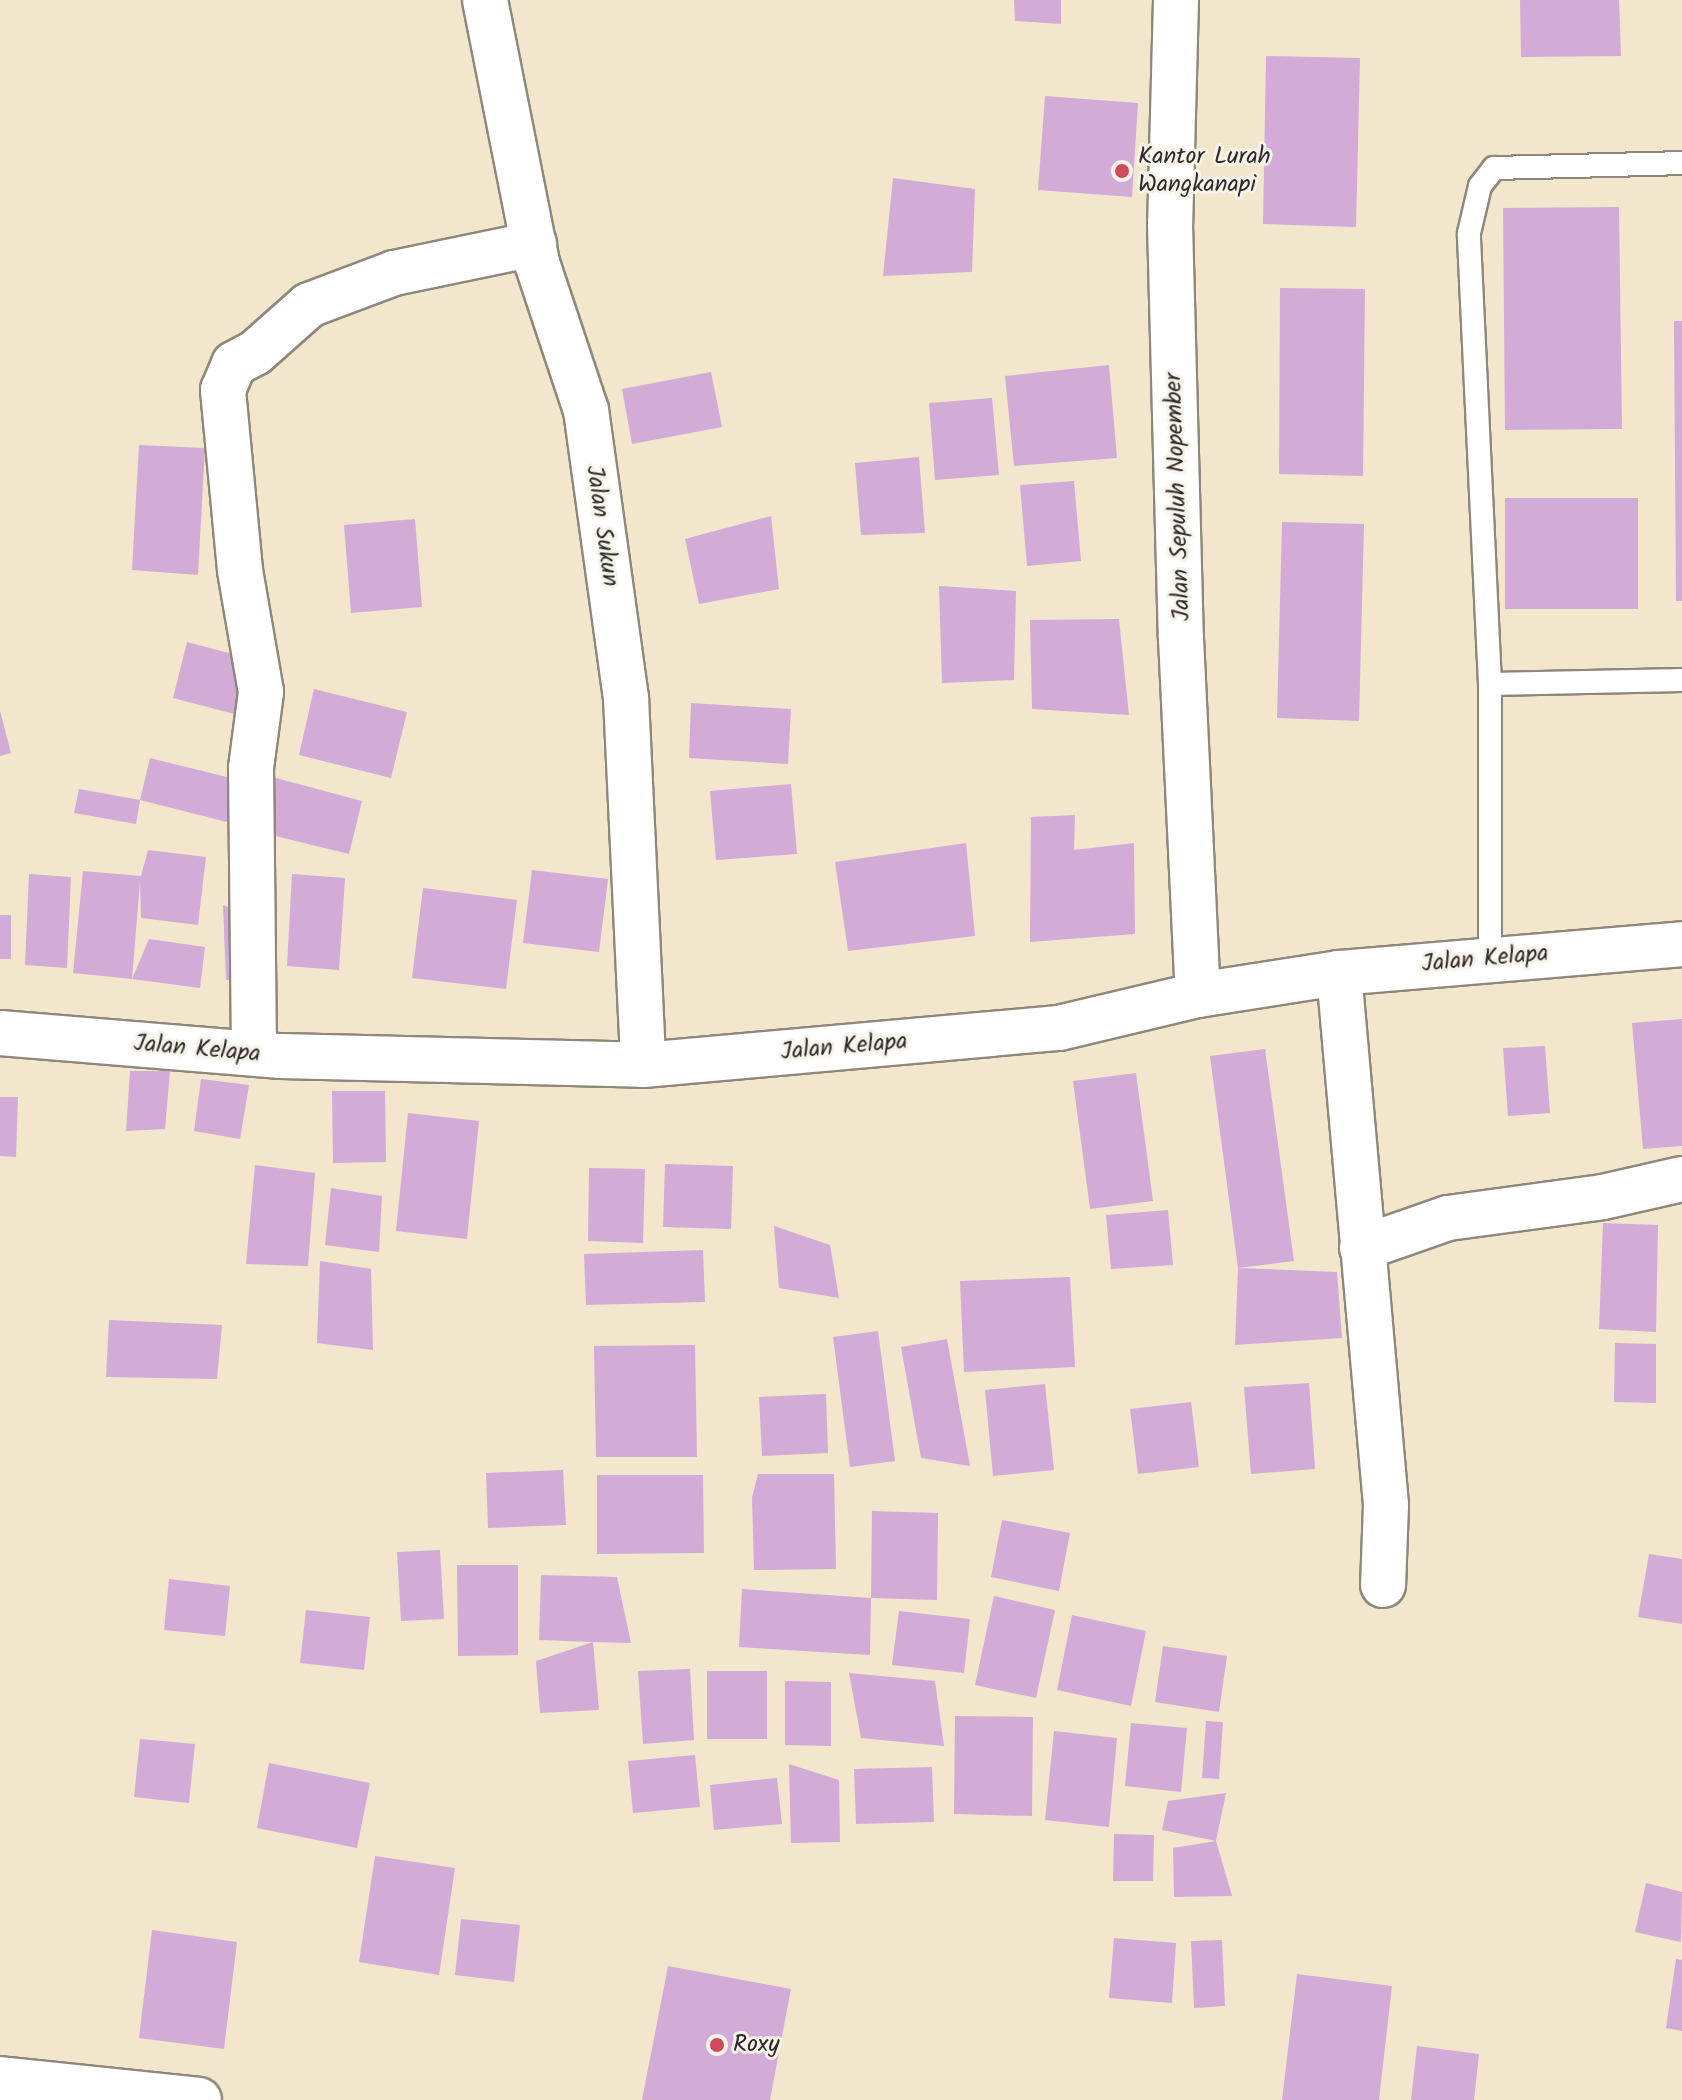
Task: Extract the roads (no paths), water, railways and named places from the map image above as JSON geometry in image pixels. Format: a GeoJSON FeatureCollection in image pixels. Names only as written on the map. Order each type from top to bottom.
{"type":"FeatureCollection","features":[{"type":"Feature","properties":{"kind":"street","name":"Jalan Sukun"},"geometry":{"type":"LineString","coordinates":[[485,0],[534,244],[586,410],[624,682],[643,1065]]}},
{"type":"Feature","properties":{"kind":"street","name":"Jalan Sepuluh Nopember"},"geometry":{"type":"LineString","coordinates":[[1176,0],[1170,224],[1181,638],[1198,995]]}},
{"type":"Feature","properties":{"kind":"street"},"geometry":{"type":"LineString","coordinates":[[254,1053],[251,768],[261,692],[240,570],[223,390],[234,364],[255,353],[309,305],[394,273],[534,244]]}},
{"type":"Feature","properties":{"kind":"street","name":"Jalan Kelapa"},"geometry":{"type":"LineString","coordinates":[[0,1033],[254,1053],[643,1065],[1059,1028],[1198,995],[1339,973],[1682,944]]}},
{"type":"Feature","properties":{"kind":"street"},"geometry":{"type":"LineString","coordinates":[[1339,973],[1362,1248],[1370,1290],[1386,1505],[1383,1585]]}},
{"type":"Feature","properties":{"kind":"street"},"geometry":{"type":"LineString","coordinates":[[1362,1248],[1448,1218],[1603,1197],[1682,1179]]}},
{"type":"Feature","properties":{"kind":"street"},"geometry":{"type":"LineString","coordinates":[[0,2079],[199,2100]]}},
{"type":"Feature","properties":{"kind":"lane"},"geometry":{"type":"LineString","coordinates":[[1490,958],[1490,684],[1469,233],[1480,186],[1494,168],[1682,163]]}},
{"type":"Feature","properties":{"kind":"lane"},"geometry":{"type":"LineString","coordinates":[[1490,684],[1682,680]]}},
{"type":"Feature","properties":{"kind":"place","name":"Kantor Lurah Wangkanapi"},"geometry":{"type":"Point","coordinates":[1122,171]}},
{"type":"Feature","properties":{"kind":"place","name":"Roxy"},"geometry":{"type":"Point","coordinates":[717,2045]}}]}
